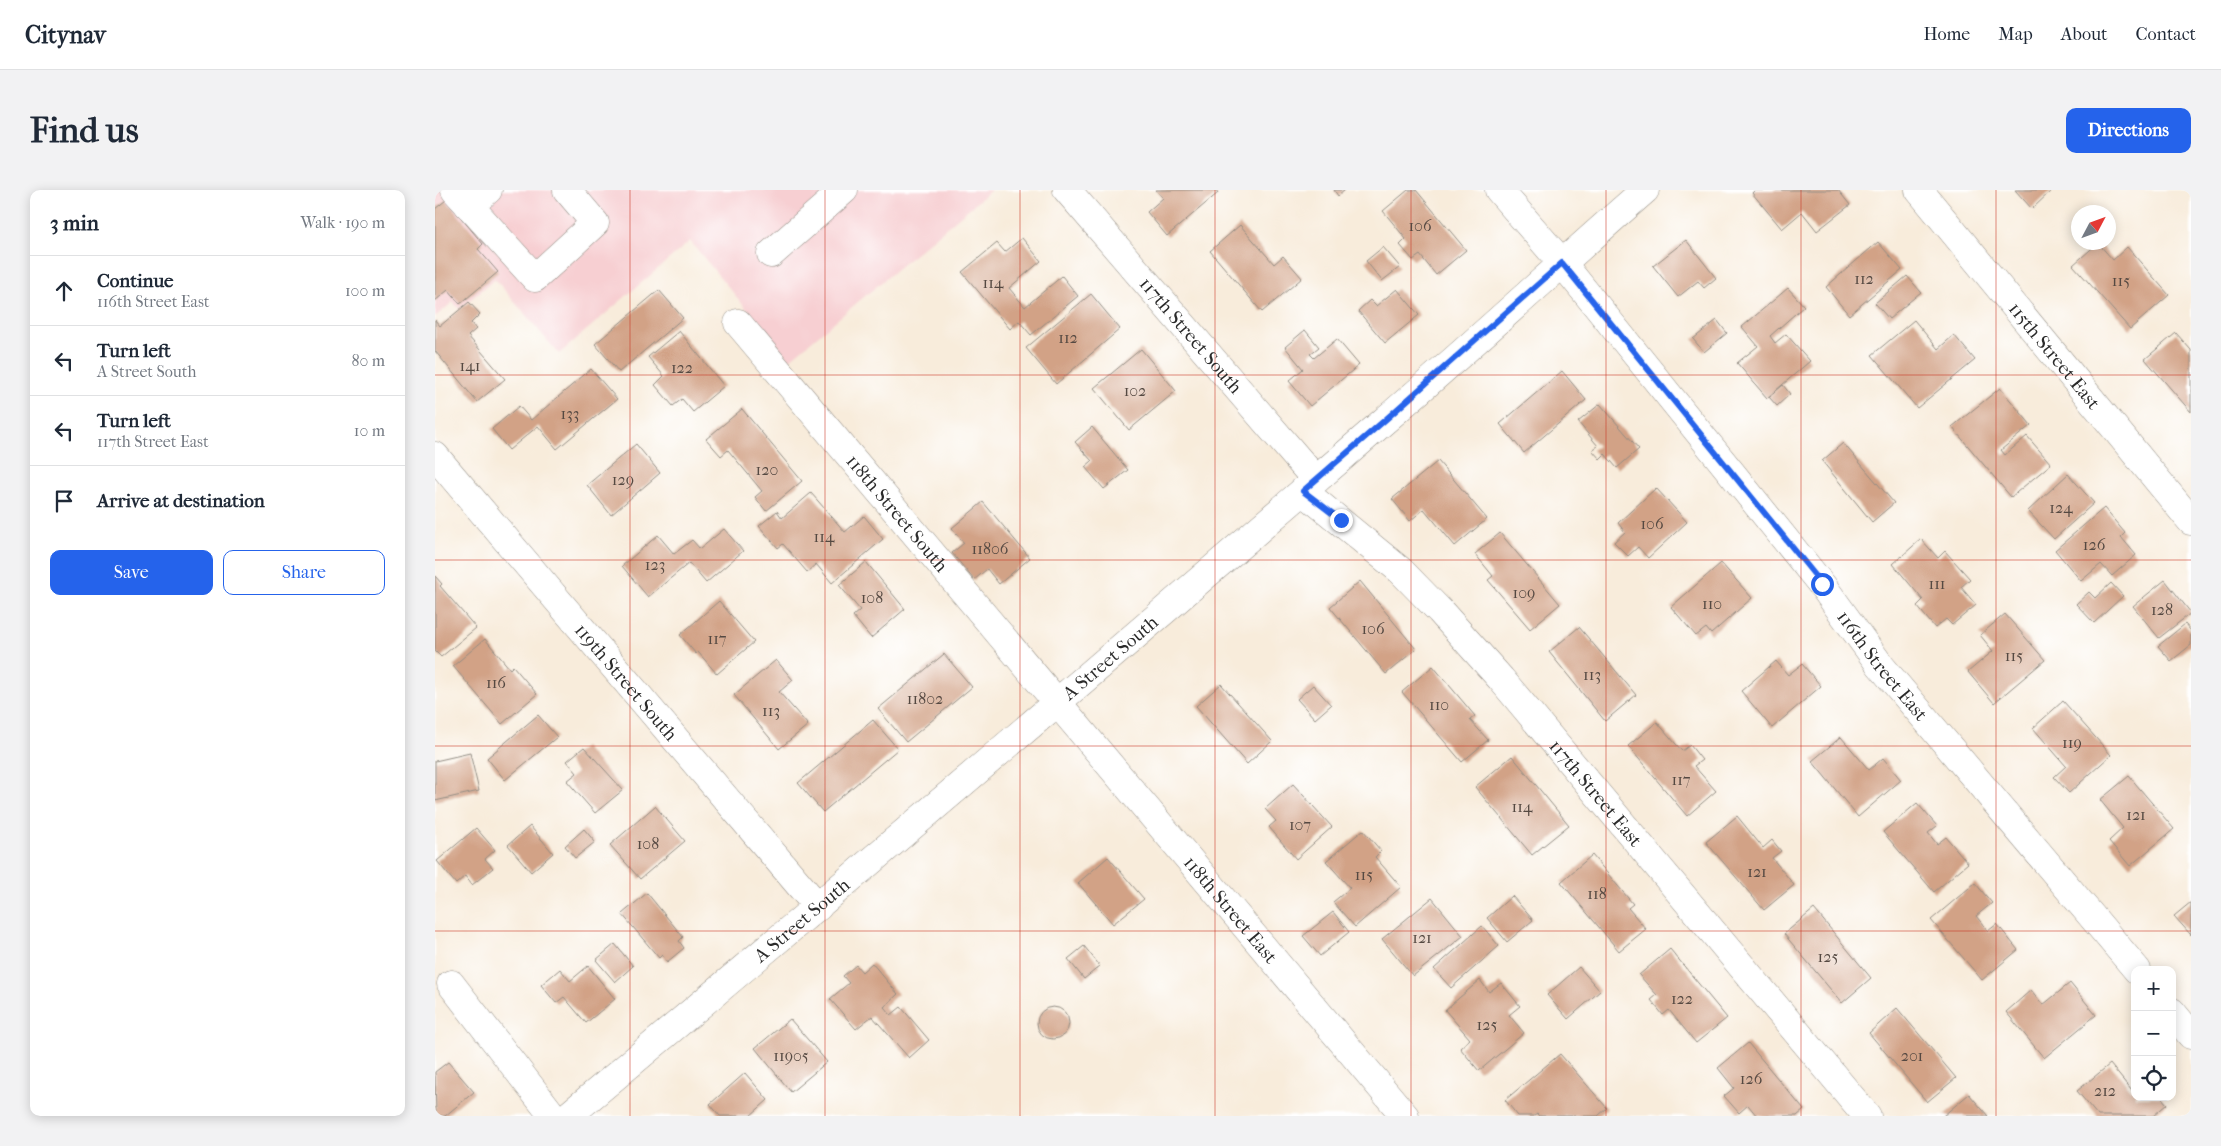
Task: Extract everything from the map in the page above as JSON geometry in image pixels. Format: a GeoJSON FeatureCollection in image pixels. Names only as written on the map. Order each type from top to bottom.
{"type":"FeatureCollection","features":[{"type":"Feature","properties":{"kind":"street"},"geometry":{"type":"LineString","coordinates":[[471,195],[535,278],[595,223],[567,190]]}},
{"type":"Feature","properties":{"kind":"street"},"geometry":{"type":"LineString","coordinates":[[771,254],[844,190]]}},
{"type":"Feature","properties":{"kind":"street","name":"117th Street South"},"geometry":{"type":"LineString","coordinates":[[1067,190],[1309,485]]}},
{"type":"Feature","properties":{"kind":"street","name":"116th Street East"},"geometry":{"type":"LineString","coordinates":[[1499,190],[1562,263],[1822,584],[1880,665],[2134,966]]}},
{"type":"Feature","properties":{"kind":"street","name":"A Street South"},"geometry":{"type":"LineString","coordinates":[[568,1116],[818,907],[1056,704],[1385,420],[1645,190]]}},
{"type":"Feature","properties":{"kind":"street","name":"115th Street East"},"geometry":{"type":"LineString","coordinates":[[1919,190],[2191,521]]}},
{"type":"Feature","properties":{"kind":"street","name":"118th Street South"},"geometry":{"type":"LineString","coordinates":[[738,323],[1056,704]]}},
{"type":"Feature","properties":{"kind":"street","name":"119th Street South"},"geometry":{"type":"LineString","coordinates":[[435,456],[818,907]]}},
{"type":"Feature","properties":{"kind":"street","name":"117th Street East"},"geometry":{"type":"LineString","coordinates":[[1309,485],[1401,571],[1508,687],[1867,1116]]}},
{"type":"Feature","properties":{"kind":"street","name":"118th Street East"},"geometry":{"type":"LineString","coordinates":[[1056,704],[1405,1116]]}},
{"type":"Feature","properties":{"kind":"street"},"geometry":{"type":"LineString","coordinates":[[451,984],[553,1116]]}},
{"type":"Feature","properties":{"kind":"street"},"geometry":{"type":"LineString","coordinates":[[2176,1017],[2191,1034]]}},
{"type":"Feature","properties":{"kind":"shaded area"},"geometry":{"type":"Polygon","coordinates":[[[439,190],[991,190],[789,360],[690,241],[559,354],[495,279],[459,309],[453,302],[435,317],[435,193],[439,190]]]}},
{"type":"Feature","properties":{"kind":"building"},"geometry":{"type":"Polygon","coordinates":[[[1156,190],[1216,190],[1218,193],[1167,236],[1147,212],[1163,198],[1156,190]]]}},
{"type":"Feature","properties":{"kind":"building"},"geometry":{"type":"Polygon","coordinates":[[[1334,190],[1345,190],[1338,196],[1334,190]]]}},
{"type":"Feature","properties":{"kind":"building"},"geometry":{"type":"Polygon","coordinates":[[[1408,190],[1416,190],[1466,250],[1436,275],[1420,255],[1413,260],[1400,245],[1406,239],[1383,211],[1408,190]]]}},
{"type":"Feature","properties":{"kind":"building"},"geometry":{"type":"Polygon","coordinates":[[[1755,190],[1838,190],[1850,205],[1817,231],[1802,212],[1782,229],[1752,193],[1755,190]]]}},
{"type":"Feature","properties":{"kind":"building"},"geometry":{"type":"Polygon","coordinates":[[[2015,190],[2052,190],[2032,209],[2015,190]]]}},
{"type":"Feature","properties":{"kind":"building"},"geometry":{"type":"Polygon","coordinates":[[[446,200],[483,244],[478,249],[498,272],[460,304],[448,290],[435,301],[435,209],[446,200]]]}},
{"type":"Feature","properties":{"kind":"building"},"geometry":{"type":"Polygon","coordinates":[[[1240,225],[1274,264],[1283,256],[1302,278],[1262,312],[1210,251],[1240,225]]]}},
{"type":"Feature","properties":{"kind":"building"},"geometry":{"type":"Polygon","coordinates":[[[1022,238],[1041,261],[1009,288],[1025,307],[1062,276],[1078,296],[1031,335],[1019,321],[1010,329],[962,272],[997,243],[1005,252],[1022,238]]]}},
{"type":"Feature","properties":{"kind":"building"},"geometry":{"type":"Polygon","coordinates":[[[1686,240],[1716,278],[1704,288],[1698,281],[1678,297],[1653,266],[1686,240]]]}},
{"type":"Feature","properties":{"kind":"building"},"geometry":{"type":"Polygon","coordinates":[[[1878,242],[1902,270],[1849,315],[1826,287],[1878,242]]]}},
{"type":"Feature","properties":{"kind":"building"},"geometry":{"type":"Polygon","coordinates":[[[1383,247],[1400,267],[1382,281],[1366,261],[1383,247]]]}},
{"type":"Feature","properties":{"kind":"building"},"geometry":{"type":"Polygon","coordinates":[[[2127,247],[2169,295],[2130,329],[2073,265],[2090,250],[2104,250],[2113,260],[2127,247]]]}},
{"type":"Feature","properties":{"kind":"building"},"geometry":{"type":"Polygon","coordinates":[[[1907,276],[1921,292],[1889,319],[1875,303],[1907,276]]]}},
{"type":"Feature","properties":{"kind":"building"},"geometry":{"type":"Polygon","coordinates":[[[1788,288],[1804,306],[1770,336],[1775,343],[1786,334],[1810,361],[1767,398],[1737,363],[1758,346],[1742,327],[1788,288]]]}},
{"type":"Feature","properties":{"kind":"building"},"geometry":{"type":"Polygon","coordinates":[[[1397,289],[1419,315],[1385,343],[1358,311],[1370,300],[1376,306],[1397,289]]]}},
{"type":"Feature","properties":{"kind":"building"},"geometry":{"type":"Polygon","coordinates":[[[659,290],[683,318],[619,372],[595,344],[659,290]]]}},
{"type":"Feature","properties":{"kind":"building"},"geometry":{"type":"Polygon","coordinates":[[[1091,294],[1120,329],[1056,384],[1026,348],[1091,294]]]}},
{"type":"Feature","properties":{"kind":"building"},"geometry":{"type":"Polygon","coordinates":[[[469,302],[480,314],[471,323],[476,329],[468,336],[505,379],[477,402],[435,351],[435,320],[440,326],[469,302]]]}},
{"type":"Feature","properties":{"kind":"building"},"geometry":{"type":"Polygon","coordinates":[[[1717,320],[1727,333],[1704,352],[1693,339],[1717,320]]]}},
{"type":"Feature","properties":{"kind":"building"},"geometry":{"type":"Polygon","coordinates":[[[1914,320],[1938,349],[1954,335],[1975,360],[1917,408],[1872,355],[1914,320]]]}},
{"type":"Feature","properties":{"kind":"building"},"geometry":{"type":"Polygon","coordinates":[[[1305,330],[1319,347],[1310,354],[1314,358],[1337,339],[1359,365],[1310,406],[1289,381],[1303,369],[1285,347],[1305,330]]]}},
{"type":"Feature","properties":{"kind":"building"},"geometry":{"type":"Polygon","coordinates":[[[679,331],[724,386],[693,412],[682,399],[673,406],[655,385],[664,376],[648,357],[679,331]]]}},
{"type":"Feature","properties":{"kind":"building"},"geometry":{"type":"Polygon","coordinates":[[[2176,333],[2191,350],[2191,412],[2145,359],[2176,333]]]}},
{"type":"Feature","properties":{"kind":"building"},"geometry":{"type":"Polygon","coordinates":[[[1141,349],[1176,391],[1129,430],[1094,388],[1141,349]]]}},
{"type":"Feature","properties":{"kind":"building"},"geometry":{"type":"Polygon","coordinates":[[[591,369],[617,399],[557,449],[538,426],[509,450],[492,429],[519,406],[531,420],[591,369]]]}},
{"type":"Feature","properties":{"kind":"building"},"geometry":{"type":"Polygon","coordinates":[[[1562,371],[1586,400],[1524,453],[1500,424],[1562,371]]]}},
{"type":"Feature","properties":{"kind":"building"},"geometry":{"type":"Polygon","coordinates":[[[1783,385],[1790,394],[1777,406],[1769,397],[1783,385]]]}},
{"type":"Feature","properties":{"kind":"building"},"geometry":{"type":"Polygon","coordinates":[[[2000,388],[2031,425],[2001,450],[2005,455],[2027,436],[2051,464],[2011,497],[1952,427],[2000,388]]]}},
{"type":"Feature","properties":{"kind":"building"},"geometry":{"type":"Polygon","coordinates":[[[1600,404],[1639,449],[1617,468],[1605,454],[1600,459],[1592,450],[1598,446],[1578,422],[1600,404]]]}},
{"type":"Feature","properties":{"kind":"building"},"geometry":{"type":"Polygon","coordinates":[[[742,409],[802,481],[766,511],[755,497],[762,491],[728,450],[721,456],[706,439],[742,409]]]}},
{"type":"Feature","properties":{"kind":"building"},"geometry":{"type":"Polygon","coordinates":[[[1092,427],[1128,470],[1104,489],[1085,467],[1092,461],[1075,442],[1092,427]]]}},
{"type":"Feature","properties":{"kind":"building"},"geometry":{"type":"Polygon","coordinates":[[[1843,443],[1894,503],[1872,522],[1822,461],[1843,443]]]}},
{"type":"Feature","properties":{"kind":"building"},"geometry":{"type":"Polygon","coordinates":[[[636,444],[660,473],[611,515],[587,485],[636,444]]]}},
{"type":"Feature","properties":{"kind":"building"},"geometry":{"type":"Polygon","coordinates":[[[1438,461],[1487,519],[1455,546],[1424,509],[1410,521],[1392,499],[1438,461]]]}},
{"type":"Feature","properties":{"kind":"building"},"geometry":{"type":"Polygon","coordinates":[[[2068,474],[2094,503],[2054,539],[2028,511],[2068,474]]]}},
{"type":"Feature","properties":{"kind":"building"},"geometry":{"type":"Polygon","coordinates":[[[1656,488],[1687,522],[1648,558],[1638,547],[1628,556],[1614,542],[1625,532],[1618,523],[1656,488]]]}},
{"type":"Feature","properties":{"kind":"building"},"geometry":{"type":"Polygon","coordinates":[[[811,493],[845,532],[864,516],[883,539],[832,583],[816,564],[807,572],[783,544],[778,548],[759,526],[777,511],[782,518],[811,493]]]}},
{"type":"Feature","properties":{"kind":"building"},"geometry":{"type":"Polygon","coordinates":[[[983,502],[1030,558],[999,584],[987,569],[974,580],[952,553],[964,543],[952,528],[983,502]]]}},
{"type":"Feature","properties":{"kind":"building"},"geometry":{"type":"Polygon","coordinates":[[[2104,508],[2125,533],[2121,537],[2136,555],[2112,576],[2101,564],[2081,581],[2055,550],[2104,508]]]}},
{"type":"Feature","properties":{"kind":"building"},"geometry":{"type":"Polygon","coordinates":[[[724,529],[743,551],[706,583],[689,563],[648,597],[622,566],[658,535],[674,554],[692,540],[700,549],[724,529]]]}},
{"type":"Feature","properties":{"kind":"building"},"geometry":{"type":"Polygon","coordinates":[[[1500,533],[1560,604],[1530,629],[1488,580],[1493,576],[1475,554],[1500,533]]]}},
{"type":"Feature","properties":{"kind":"building"},"geometry":{"type":"Polygon","coordinates":[[[1921,539],[1938,558],[1945,551],[1970,579],[1961,587],[1976,605],[1952,625],[1946,619],[1935,628],[1917,606],[1923,600],[1893,564],[1921,539]]]}},
{"type":"Feature","properties":{"kind":"building"},"geometry":{"type":"Polygon","coordinates":[[[866,562],[905,609],[871,638],[853,616],[860,610],[839,585],[866,562]]]}},
{"type":"Feature","properties":{"kind":"building"},"geometry":{"type":"Polygon","coordinates":[[[1721,563],[1752,598],[1711,634],[1706,628],[1696,636],[1671,607],[1721,563]]]}},
{"type":"Feature","properties":{"kind":"building"},"geometry":{"type":"Polygon","coordinates":[[[435,576],[442,584],[440,586],[476,628],[441,657],[435,651],[435,576]]]}},
{"type":"Feature","properties":{"kind":"building"},"geometry":{"type":"Polygon","coordinates":[[[2165,580],[2191,613],[2159,638],[2133,606],[2165,580]]]}},
{"type":"Feature","properties":{"kind":"building"},"geometry":{"type":"Polygon","coordinates":[[[1360,581],[1416,649],[1386,674],[1330,607],[1360,581]]]}},
{"type":"Feature","properties":{"kind":"building"},"geometry":{"type":"Polygon","coordinates":[[[2111,583],[2123,596],[2094,623],[2076,604],[2089,592],[2095,598],[2111,583]]]}},
{"type":"Feature","properties":{"kind":"building"},"geometry":{"type":"Polygon","coordinates":[[[719,601],[754,642],[717,674],[680,635],[719,601]]]}},
{"type":"Feature","properties":{"kind":"building"},"geometry":{"type":"Polygon","coordinates":[[[2005,614],[2045,660],[1994,703],[1968,672],[1993,651],[1980,635],[2005,614]]]}},
{"type":"Feature","properties":{"kind":"building"},"geometry":{"type":"Polygon","coordinates":[[[2185,624],[2191,631],[2191,645],[2171,661],[2158,646],[2185,624]]]}},
{"type":"Feature","properties":{"kind":"building"},"geometry":{"type":"Polygon","coordinates":[[[1579,627],[1636,695],[1605,721],[1549,652],[1579,627]]]}},
{"type":"Feature","properties":{"kind":"building"},"geometry":{"type":"Polygon","coordinates":[[[485,639],[510,669],[513,666],[537,694],[502,724],[453,666],[485,639]]]}},
{"type":"Feature","properties":{"kind":"building"},"geometry":{"type":"Polygon","coordinates":[[[944,654],[972,687],[906,742],[878,709],[944,654]]]}},
{"type":"Feature","properties":{"kind":"building"},"geometry":{"type":"Polygon","coordinates":[[[776,660],[793,680],[779,692],[808,725],[779,749],[734,695],[776,660]]]}},
{"type":"Feature","properties":{"kind":"building"},"geometry":{"type":"Polygon","coordinates":[[[1776,661],[1788,675],[1802,664],[1821,686],[1772,728],[1741,691],[1776,661]]]}},
{"type":"Feature","properties":{"kind":"building"},"geometry":{"type":"Polygon","coordinates":[[[1433,666],[1475,716],[1470,720],[1488,740],[1462,762],[1402,692],[1433,666]]]}},
{"type":"Feature","properties":{"kind":"building"},"geometry":{"type":"Polygon","coordinates":[[[1221,684],[1272,741],[1247,764],[1196,706],[1221,684]]]}},
{"type":"Feature","properties":{"kind":"building"},"geometry":{"type":"Polygon","coordinates":[[[1313,685],[1331,705],[1315,719],[1297,699],[1313,685]]]}},
{"type":"Feature","properties":{"kind":"building"},"geometry":{"type":"Polygon","coordinates":[[[2063,701],[2111,755],[2069,793],[2054,777],[2066,766],[2033,728],[2063,701]]]}},
{"type":"Feature","properties":{"kind":"building"},"geometry":{"type":"Polygon","coordinates":[[[538,715],[557,737],[505,780],[487,758],[538,715]]]}},
{"type":"Feature","properties":{"kind":"building"},"geometry":{"type":"Polygon","coordinates":[[[873,720],[898,749],[823,812],[798,783],[873,720]]]}},
{"type":"Feature","properties":{"kind":"building"},"geometry":{"type":"Polygon","coordinates":[[[1657,722],[1682,751],[1690,745],[1702,760],[1694,766],[1716,791],[1687,816],[1628,746],[1657,722]]]}},
{"type":"Feature","properties":{"kind":"building"},"geometry":{"type":"Polygon","coordinates":[[[1841,737],[1869,770],[1883,758],[1901,780],[1858,817],[1812,761],[1841,737]]]}},
{"type":"Feature","properties":{"kind":"building"},"geometry":{"type":"Polygon","coordinates":[[[584,747],[623,790],[595,813],[567,781],[577,773],[567,761],[584,747]]]}},
{"type":"Feature","properties":{"kind":"building"},"geometry":{"type":"Polygon","coordinates":[[[470,753],[479,791],[435,801],[435,761],[470,753]]]}},
{"type":"Feature","properties":{"kind":"building"},"geometry":{"type":"Polygon","coordinates":[[[1512,756],[1569,825],[1532,855],[1475,787],[1512,756]]]}},
{"type":"Feature","properties":{"kind":"building"},"geometry":{"type":"Polygon","coordinates":[[[2129,776],[2174,829],[2130,866],[2109,841],[2123,828],[2100,800],[2129,776]]]}},
{"type":"Feature","properties":{"kind":"building"},"geometry":{"type":"Polygon","coordinates":[[[1293,784],[1332,827],[1296,859],[1269,827],[1276,821],[1265,809],[1293,784]]]}},
{"type":"Feature","properties":{"kind":"building"},"geometry":{"type":"Polygon","coordinates":[[[1917,803],[1937,826],[1928,833],[1937,844],[1946,837],[1968,863],[1934,892],[1883,832],[1917,803]]]}},
{"type":"Feature","properties":{"kind":"building"},"geometry":{"type":"Polygon","coordinates":[[[655,806],[685,841],[640,879],[610,845],[655,806]]]}},
{"type":"Feature","properties":{"kind":"building"},"geometry":{"type":"Polygon","coordinates":[[[1737,816],[1763,848],[1772,840],[1781,851],[1772,858],[1794,885],[1764,910],[1706,842],[1737,816]]]}},
{"type":"Feature","properties":{"kind":"building"},"geometry":{"type":"Polygon","coordinates":[[[530,826],[553,853],[531,872],[508,845],[530,826]]]}},
{"type":"Feature","properties":{"kind":"building"},"geometry":{"type":"Polygon","coordinates":[[[476,828],[495,850],[485,859],[493,868],[472,885],[465,876],[456,884],[437,861],[476,828]]]}},
{"type":"Feature","properties":{"kind":"building"},"geometry":{"type":"Polygon","coordinates":[[[584,829],[595,842],[575,858],[565,846],[584,829]]]}},
{"type":"Feature","properties":{"kind":"building"},"geometry":{"type":"Polygon","coordinates":[[[1363,830],[1381,851],[1375,857],[1401,887],[1355,927],[1333,902],[1350,888],[1326,861],[1363,830]]]}},
{"type":"Feature","properties":{"kind":"building"},"geometry":{"type":"Polygon","coordinates":[[[1592,855],[1633,904],[1628,908],[1646,929],[1619,951],[1561,882],[1592,855]]]}},
{"type":"Feature","properties":{"kind":"building"},"geometry":{"type":"Polygon","coordinates":[[[1108,857],[1144,899],[1113,924],[1078,883],[1108,857]]]}},
{"type":"Feature","properties":{"kind":"building"},"geometry":{"type":"Polygon","coordinates":[[[1975,883],[1992,903],[1976,916],[1988,931],[1997,924],[2018,950],[1982,980],[1931,920],[1975,883]]]}},
{"type":"Feature","properties":{"kind":"building"},"geometry":{"type":"Polygon","coordinates":[[[647,893],[683,937],[679,941],[684,948],[667,962],[662,955],[659,958],[622,914],[647,893]]]}},
{"type":"Feature","properties":{"kind":"building"},"geometry":{"type":"Polygon","coordinates":[[[1512,896],[1533,920],[1507,942],[1487,918],[1512,896]]]}},
{"type":"Feature","properties":{"kind":"building"},"geometry":{"type":"Polygon","coordinates":[[[1432,898],[1463,936],[1413,976],[1382,939],[1432,898]]]}},
{"type":"Feature","properties":{"kind":"building"},"geometry":{"type":"Polygon","coordinates":[[[2191,902],[2191,935],[2174,916],[2191,902]]]}},
{"type":"Feature","properties":{"kind":"building"},"geometry":{"type":"Polygon","coordinates":[[[1814,909],[1871,978],[1842,1003],[1784,934],[1814,909]]]}},
{"type":"Feature","properties":{"kind":"building"},"geometry":{"type":"Polygon","coordinates":[[[1333,912],[1349,932],[1320,956],[1303,936],[1333,912]]]}},
{"type":"Feature","properties":{"kind":"building"},"geometry":{"type":"Polygon","coordinates":[[[1482,926],[1499,946],[1451,988],[1434,969],[1482,926]]]}},
{"type":"Feature","properties":{"kind":"building"},"geometry":{"type":"Polygon","coordinates":[[[615,944],[633,966],[615,982],[596,960],[615,944]]]}},
{"type":"Feature","properties":{"kind":"building"},"geometry":{"type":"Polygon","coordinates":[[[1084,946],[1100,966],[1084,979],[1068,959],[1084,946]]]}},
{"type":"Feature","properties":{"kind":"building"},"geometry":{"type":"Polygon","coordinates":[[[1670,949],[1727,1018],[1696,1043],[1669,1010],[1663,1015],[1651,1000],[1657,995],[1639,975],[1670,949]]]}},
{"type":"Feature","properties":{"kind":"building"},"geometry":{"type":"Polygon","coordinates":[[[872,963],[898,994],[884,1007],[891,1015],[901,1007],[929,1040],[909,1058],[872,1016],[856,1029],[830,999],[849,983],[843,976],[856,965],[862,972],[872,963]]]}},
{"type":"Feature","properties":{"kind":"building"},"geometry":{"type":"Polygon","coordinates":[[[588,966],[615,999],[586,1023],[564,997],[556,1003],[541,985],[560,969],[570,981],[588,966]]]}},
{"type":"Feature","properties":{"kind":"building"},"geometry":{"type":"Polygon","coordinates":[[[1579,967],[1600,991],[1568,1019],[1547,995],[1579,967]]]}},
{"type":"Feature","properties":{"kind":"building"},"geometry":{"type":"Polygon","coordinates":[[[1480,980],[1489,992],[1501,983],[1520,1006],[1509,1015],[1524,1033],[1479,1071],[1460,1048],[1470,1039],[1445,1010],[1480,980]]]}},
{"type":"Feature","properties":{"kind":"building"},"geometry":{"type":"Polygon","coordinates":[[[2070,983],[2096,1015],[2044,1058],[2006,1012],[2031,990],[2043,1005],[2070,983]]]}},
{"type":"Feature","properties":{"kind":"building"},"geometry":{"type":"Polygon","coordinates":[[[1053,1007],[1065,1011],[1069,1023],[1065,1035],[1053,1039],[1041,1035],[1037,1023],[1041,1011],[1053,1007]]]}},
{"type":"Feature","properties":{"kind":"building"},"geometry":{"type":"Polygon","coordinates":[[[1897,1008],[1956,1078],[1927,1102],[1869,1033],[1897,1008]]]}},
{"type":"Feature","properties":{"kind":"building"},"geometry":{"type":"Polygon","coordinates":[[[790,1019],[827,1062],[791,1092],[755,1048],[790,1019]]]}},
{"type":"Feature","properties":{"kind":"building"},"geometry":{"type":"Polygon","coordinates":[[[1748,1043],[1804,1110],[1797,1116],[1757,1116],[1748,1105],[1739,1113],[1724,1096],[1734,1088],[1718,1068],[1748,1043]]]}},
{"type":"Feature","properties":{"kind":"building"},"geometry":{"type":"Polygon","coordinates":[[[1560,1054],[1607,1108],[1598,1116],[1539,1116],[1537,1114],[1534,1116],[1518,1116],[1505,1100],[1560,1054]]]}},
{"type":"Feature","properties":{"kind":"building"},"geometry":{"type":"Polygon","coordinates":[[[448,1062],[474,1092],[445,1116],[436,1116],[435,1072],[448,1062]]]}},
{"type":"Feature","properties":{"kind":"building"},"geometry":{"type":"Polygon","coordinates":[[[2110,1064],[2131,1090],[2131,1101],[2164,1101],[2167,1104],[2153,1116],[2098,1116],[2077,1091],[2110,1064]]]}},
{"type":"Feature","properties":{"kind":"building"},"geometry":{"type":"Polygon","coordinates":[[[745,1073],[768,1100],[750,1116],[720,1116],[710,1104],[745,1073]]]}},
{"type":"Feature","properties":{"kind":"building"},"geometry":{"type":"Polygon","coordinates":[[[1969,1094],[1988,1116],[1943,1116],[1969,1094]]]}},
{"type":"Feature","properties":{"kind":"route"},"geometry":{"type":"LineString","coordinates":[[1341,520],[1303,491],[1562,263],[1822,584]]}}]}
